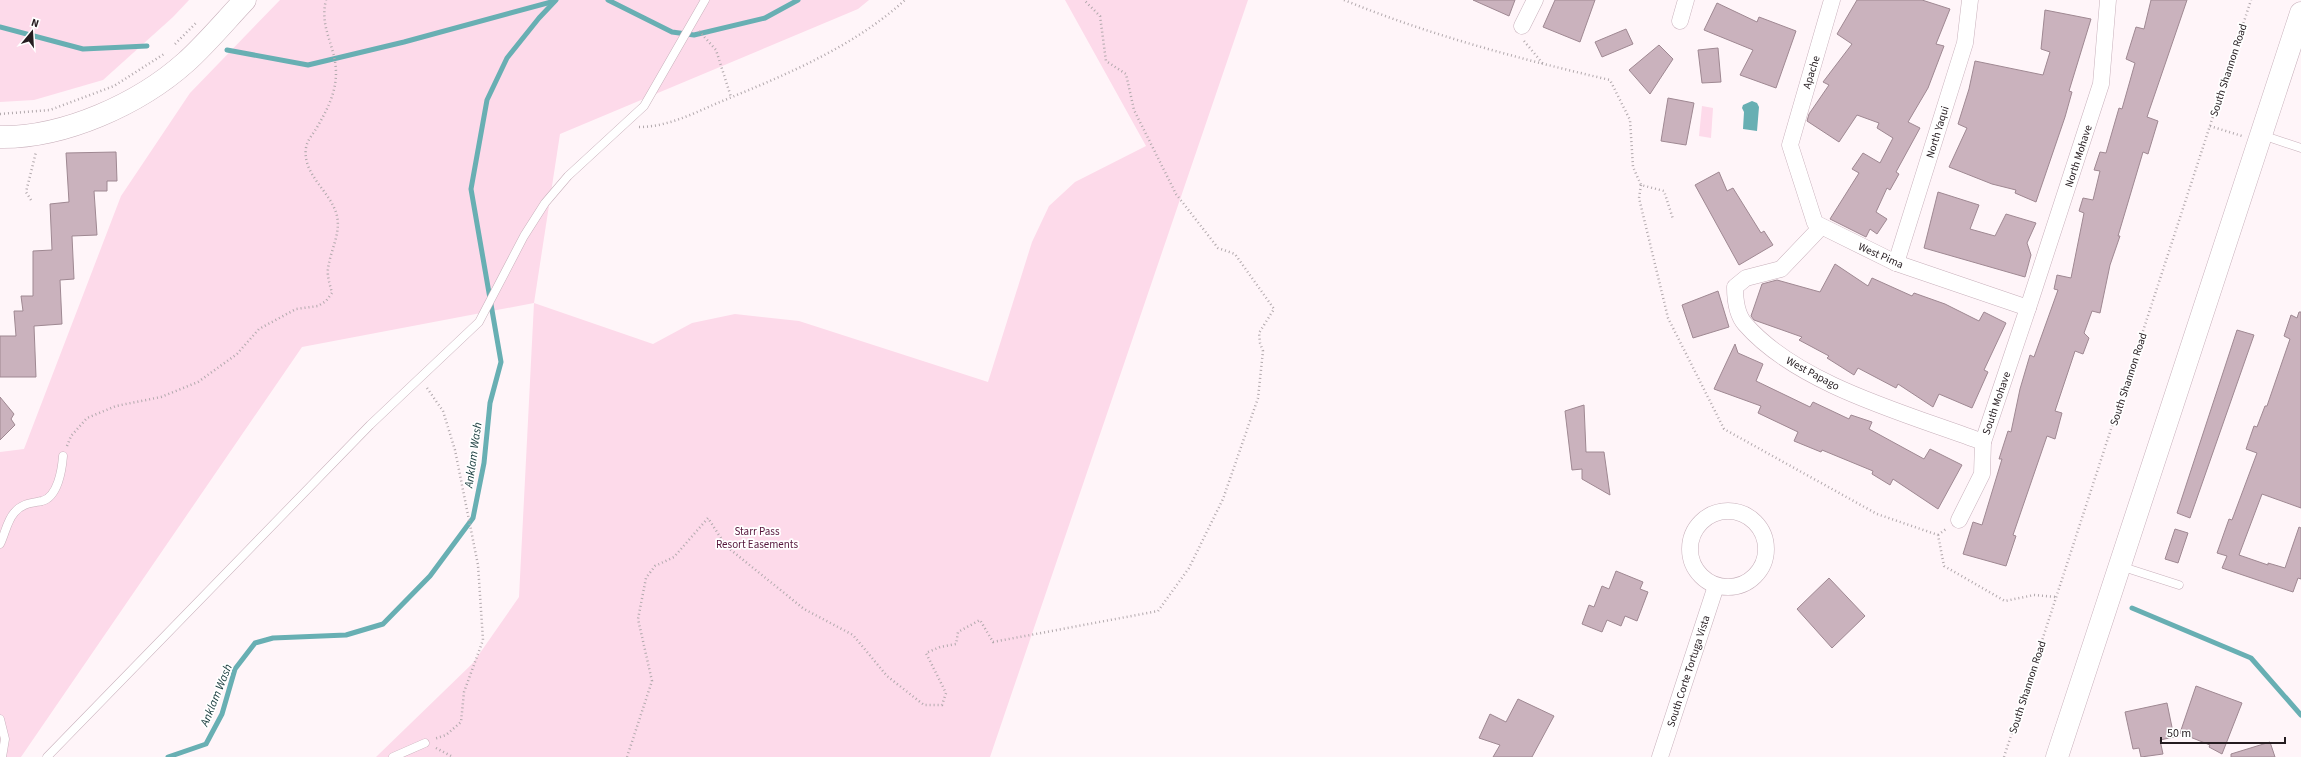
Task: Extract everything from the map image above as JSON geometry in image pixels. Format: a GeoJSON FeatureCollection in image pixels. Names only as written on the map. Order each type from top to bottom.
{"type":"FeatureCollection","features":[{"type":"Feature","properties":{"kind":"street"},"geometry":{"type":"LineString","coordinates":[[0,138],[41,135],[55,131],[92,119],[130,100],[186,62],[245,0]]}},
{"type":"Feature","properties":{"kind":"street"},"geometry":{"type":"LineString","coordinates":[[1522,31],[1534,0]]}},
{"type":"Feature","properties":{"kind":"street"},"geometry":{"type":"LineString","coordinates":[[1680,21],[1686,0]]}},
{"type":"Feature","properties":{"kind":"street","name":"Apache"},"geometry":{"type":"LineString","coordinates":[[1821,227],[1815,223],[1790,144],[1832,0]]}},
{"type":"Feature","properties":{"kind":"street","name":"North Yaqui"},"geometry":{"type":"LineString","coordinates":[[1896,263],[1965,43],[1970,0]]}},
{"type":"Feature","properties":{"kind":"street","name":"North Mohave"},"geometry":{"type":"LineString","coordinates":[[2028,308],[2101,84],[2108,0]]}},
{"type":"Feature","properties":{"kind":"street"},"geometry":{"type":"LineString","coordinates":[[2057,757],[2259,137],[2301,13]]}},
{"type":"Feature","properties":{"kind":"street","name":"West Pima"},"geometry":{"type":"LineString","coordinates":[[1821,227],[1896,263],[2028,308]]}},
{"type":"Feature","properties":{"kind":"street","name":"West Papago"},"geometry":{"type":"LineString","coordinates":[[1821,227],[1781,269],[1746,278],[1735,287],[1736,301],[1744,323],[1785,360],[1837,387],[1983,442]]}},
{"type":"Feature","properties":{"kind":"street","name":"South Mohave"},"geometry":{"type":"LineString","coordinates":[[1959,520],[1982,474],[1983,442],[2028,308]]}},
{"type":"Feature","properties":{"kind":"street"},"geometry":{"type":"LineString","coordinates":[[1724,511],[1737,512],[1748,517],[1760,530],[1766,547],[1765,559],[1760,570],[1746,582],[1729,587],[1716,586],[1705,579],[1696,570],[1691,558],[1690,545],[1693,532],[1701,522],[1712,514],[1724,511]]}},
{"type":"Feature","properties":{"kind":"street","name":"South Corte Tortuga Vista"},"geometry":{"type":"LineString","coordinates":[[1660,757],[1716,586]]}},
{"type":"Feature","properties":{"kind":"lane"},"geometry":{"type":"LineString","coordinates":[[47,757],[364,431],[479,322],[524,236],[545,203],[568,176],[624,127],[644,106],[705,0]]}},
{"type":"Feature","properties":{"kind":"lane"},"geometry":{"type":"LineString","coordinates":[[2259,137],[2301,148]]}},
{"type":"Feature","properties":{"kind":"lane"},"geometry":{"type":"LineString","coordinates":[[0,544],[14,512],[25,504],[43,501],[50,496],[62,468],[63,456]]}},
{"type":"Feature","properties":{"kind":"lane"},"geometry":{"type":"LineString","coordinates":[[2119,566],[2179,585]]}},
{"type":"Feature","properties":{"kind":"lane"},"geometry":{"type":"LineString","coordinates":[[0,719],[4,739],[2,757]]}},
{"type":"Feature","properties":{"kind":"lane"},"geometry":{"type":"LineString","coordinates":[[393,757],[425,743]]}},
{"type":"Feature","properties":{"kind":"path"},"geometry":{"type":"LineString","coordinates":[[63,456],[71,436],[87,418],[116,406],[161,397],[198,382],[237,354],[260,329],[296,309],[318,306],[326,301],[332,293],[327,270],[334,247],[337,216],[331,201],[309,168],[306,150],[334,91],[336,72],[331,42],[325,31],[323,13],[326,0]]}},
{"type":"Feature","properties":{"kind":"path"},"geometry":{"type":"LineString","coordinates":[[624,127],[649,127],[670,122],[731,98],[821,58],[892,12],[905,0]]}},
{"type":"Feature","properties":{"kind":"path"},"geometry":{"type":"LineString","coordinates":[[627,757],[652,681],[638,619],[646,578],[655,566],[674,557],[708,518],[726,546],[804,609],[853,635],[887,676],[924,705],[942,705],[946,692],[926,653],[940,647],[956,644],[958,632],[980,620],[993,642],[1158,611],[1188,568],[1223,499],[1258,398],[1263,352],[1259,333],[1274,309],[1235,254],[1218,248],[1176,194],[1134,110],[1126,74],[1106,61],[1100,16],[1084,0]]}},
{"type":"Feature","properties":{"kind":"path"},"geometry":{"type":"LineString","coordinates":[[1344,0],[1378,14],[1545,65],[1610,80],[1630,120],[1633,167],[1641,185],[1639,198],[1668,318],[1724,429],[1877,514],[1938,534],[1944,566],[2005,600],[2034,595],[2056,597]]}},
{"type":"Feature","properties":{"kind":"path","name":"South Shannon Road"},"geometry":{"type":"LineString","coordinates":[[2004,757],[2251,0]]}},
{"type":"Feature","properties":{"kind":"path"},"geometry":{"type":"LineString","coordinates":[[174,45],[202,17]]}},
{"type":"Feature","properties":{"kind":"path"},"geometry":{"type":"LineString","coordinates":[[693,23],[716,50],[731,98]]}},
{"type":"Feature","properties":{"kind":"path"},"geometry":{"type":"LineString","coordinates":[[1522,31],[1545,65]]}},
{"type":"Feature","properties":{"kind":"path"},"geometry":{"type":"LineString","coordinates":[[0,114],[50,110],[114,86],[168,50]]}},
{"type":"Feature","properties":{"kind":"path"},"geometry":{"type":"LineString","coordinates":[[2210,126],[2259,137]]}},
{"type":"Feature","properties":{"kind":"path"},"geometry":{"type":"LineString","coordinates":[[31,200],[26,192],[37,148]]}},
{"type":"Feature","properties":{"kind":"path"},"geometry":{"type":"LineString","coordinates":[[1641,185],[1664,191],[1673,219]]}},
{"type":"Feature","properties":{"kind":"path"},"geometry":{"type":"LineString","coordinates":[[419,378],[443,411],[455,450],[478,564],[482,640],[464,692],[461,722],[446,735],[425,743]]}},
{"type":"Feature","properties":{"kind":"path"},"geometry":{"type":"LineString","coordinates":[[425,743],[454,757]]}},
{"type":"Feature","properties":{"kind":"green space"},"geometry":{"type":"Polygon","coordinates":[[[0,0],[189,0],[173,17],[103,80],[34,100],[0,102],[0,0]]]}},
{"type":"Feature","properties":{"kind":"green space"},"geometry":{"type":"Polygon","coordinates":[[[280,0],[869,0],[858,9],[560,134],[534,303],[302,347],[21,757],[0,757],[0,452],[24,449],[121,196],[190,93],[280,0]]]}},
{"type":"Feature","properties":{"kind":"green space","name":"Starr Pass Resort Easements"},"geometry":{"type":"Polygon","coordinates":[[[1065,0],[1248,0],[990,757],[376,757],[473,663],[519,597],[534,303],[653,344],[692,323],[735,314],[799,321],[988,382],[1032,242],[1049,206],[1075,182],[1146,146],[1065,0]]]}},
{"type":"Feature","properties":{"kind":"green space"},"geometry":{"type":"Polygon","coordinates":[[[1702,106],[1713,108],[1711,138],[1699,136],[1702,106]]]}},
{"type":"Feature","properties":{"kind":"water"},"geometry":{"type":"Polygon","coordinates":[[[1752,101],[1757,103],[1759,107],[1757,131],[1743,129],[1744,112],[1742,108],[1743,105],[1752,101]]]}},
{"type":"Feature","properties":{"kind":"building"},"geometry":{"type":"Polygon","coordinates":[[[1473,0],[1515,0],[1509,16],[1473,0]]]}},
{"type":"Feature","properties":{"kind":"building"},"geometry":{"type":"Polygon","coordinates":[[[1555,0],[1595,0],[1580,42],[1543,27],[1555,0]]]}},
{"type":"Feature","properties":{"kind":"building"},"geometry":{"type":"Polygon","coordinates":[[[1857,0],[1922,0],[1950,9],[1936,44],[1944,46],[1928,88],[1908,122],[1920,128],[1896,172],[1899,174],[1890,190],[1887,188],[1876,212],[1887,219],[1877,234],[1870,229],[1866,237],[1830,219],[1859,173],[1852,169],[1863,153],[1880,163],[1893,138],[1877,128],[1879,123],[1857,115],[1839,142],[1807,121],[1809,114],[1829,85],[1823,82],[1852,44],[1837,34],[1857,0]]]}},
{"type":"Feature","properties":{"kind":"building"},"geometry":{"type":"Polygon","coordinates":[[[2151,0],[2187,0],[2147,117],[2158,121],[2148,154],[2143,152],[2118,236],[2120,236],[2110,265],[2100,313],[2092,311],[2084,333],[2089,338],[2083,354],[2075,351],[2055,411],[2062,413],[2055,439],[2047,436],[2013,535],[2016,536],[2006,566],[1963,554],[1973,522],[1982,525],[2002,459],[1999,459],[2008,431],[2011,432],[2020,389],[2030,355],[2034,357],[2058,290],[2054,289],[2057,275],[2071,278],[2084,213],[2079,211],[2083,198],[2093,200],[2100,171],[2094,170],[2100,152],[2106,153],[2119,108],[2122,109],[2135,63],[2126,59],[2136,27],[2144,29],[2151,0]]]}},
{"type":"Feature","properties":{"kind":"building"},"geometry":{"type":"Polygon","coordinates":[[[1717,3],[1757,22],[1759,17],[1796,31],[1776,88],[1740,75],[1753,50],[1704,30],[1717,3]]]}},
{"type":"Feature","properties":{"kind":"building"},"geometry":{"type":"Polygon","coordinates":[[[2045,10],[2091,19],[2069,91],[2072,92],[2065,117],[2036,202],[2015,193],[2016,190],[1992,184],[1949,167],[1967,128],[1958,124],[1969,89],[1975,61],[2043,75],[2050,52],[2041,49],[2045,10]]]}},
{"type":"Feature","properties":{"kind":"building"},"geometry":{"type":"Polygon","coordinates":[[[1626,29],[1633,44],[1602,57],[1595,42],[1626,29]]]}},
{"type":"Feature","properties":{"kind":"building"},"geometry":{"type":"Polygon","coordinates":[[[1659,45],[1673,59],[1650,94],[1629,70],[1659,45]]]}},
{"type":"Feature","properties":{"kind":"building"},"geometry":{"type":"Polygon","coordinates":[[[1718,48],[1721,82],[1702,83],[1698,50],[1718,48]]]}},
{"type":"Feature","properties":{"kind":"building"},"geometry":{"type":"Polygon","coordinates":[[[1668,98],[1694,103],[1686,145],[1661,141],[1668,98]]]}},
{"type":"Feature","properties":{"kind":"building"},"geometry":{"type":"Polygon","coordinates":[[[116,152],[117,181],[107,181],[107,191],[94,191],[97,235],[72,236],[74,279],[60,280],[62,324],[34,326],[36,377],[0,377],[0,336],[16,336],[14,311],[23,311],[21,296],[33,296],[33,251],[52,250],[50,204],[69,202],[66,153],[116,152]]]}},
{"type":"Feature","properties":{"kind":"building"},"geometry":{"type":"Polygon","coordinates":[[[1719,172],[1727,191],[1733,188],[1761,233],[1764,231],[1773,245],[1739,265],[1695,185],[1719,172]]]}},
{"type":"Feature","properties":{"kind":"building"},"geometry":{"type":"Polygon","coordinates":[[[1938,192],[1979,205],[1970,229],[1995,236],[2006,214],[2036,223],[2027,243],[2031,255],[2025,277],[1924,248],[1938,192]]]}},
{"type":"Feature","properties":{"kind":"building"},"geometry":{"type":"Polygon","coordinates":[[[1835,264],[1868,286],[1872,278],[1912,296],[1914,293],[1945,304],[1979,321],[1984,312],[2006,323],[1984,370],[1988,372],[1972,408],[1939,394],[1933,407],[1898,384],[1896,388],[1858,368],[1854,375],[1827,358],[1829,356],[1799,340],[1802,337],[1754,320],[1751,316],[1762,284],[1777,280],[1820,292],[1835,264]]]}},
{"type":"Feature","properties":{"kind":"building"},"geometry":{"type":"Polygon","coordinates":[[[1718,291],[1729,327],[1693,338],[1682,305],[1718,291]]]}},
{"type":"Feature","properties":{"kind":"building"},"geometry":{"type":"Polygon","coordinates":[[[2299,312],[2301,312],[2301,508],[2262,494],[2239,555],[2268,565],[2268,563],[2285,568],[2299,527],[2301,528],[2301,579],[2298,578],[2293,592],[2222,568],[2227,556],[2217,553],[2229,519],[2232,520],[2257,453],[2246,449],[2254,426],[2257,427],[2265,406],[2267,406],[2290,339],[2284,336],[2291,315],[2297,318],[2299,312]]]}},
{"type":"Feature","properties":{"kind":"building"},"geometry":{"type":"Polygon","coordinates":[[[2237,330],[2254,335],[2190,518],[2177,513],[2237,330]]]}},
{"type":"Feature","properties":{"kind":"building"},"geometry":{"type":"Polygon","coordinates":[[[1735,344],[1738,353],[1763,364],[1756,381],[1810,407],[1813,402],[1849,419],[1851,415],[1872,422],[1869,429],[1924,459],[1930,449],[1962,465],[1938,509],[1893,479],[1890,485],[1872,474],[1873,471],[1822,450],[1821,452],[1794,441],[1798,432],[1758,413],[1761,406],[1714,389],[1735,344]]]}},
{"type":"Feature","properties":{"kind":"building"},"geometry":{"type":"Polygon","coordinates":[[[0,397],[14,414],[11,419],[15,425],[0,440],[0,397]]]}},
{"type":"Feature","properties":{"kind":"building"},"geometry":{"type":"Polygon","coordinates":[[[1584,405],[1586,452],[1604,452],[1610,495],[1582,479],[1582,469],[1572,470],[1565,411],[1584,405]]]}},
{"type":"Feature","properties":{"kind":"building"},"geometry":{"type":"Polygon","coordinates":[[[2175,529],[2188,533],[2178,563],[2165,559],[2175,529]]]}},
{"type":"Feature","properties":{"kind":"building"},"geometry":{"type":"Polygon","coordinates":[[[1616,571],[1643,582],[1640,589],[1648,592],[1637,621],[1625,616],[1621,626],[1607,620],[1602,632],[1582,624],[1589,605],[1594,607],[1602,586],[1609,589],[1616,571]]]}},
{"type":"Feature","properties":{"kind":"building"},"geometry":{"type":"Polygon","coordinates":[[[1829,578],[1865,616],[1832,648],[1797,609],[1829,578]]]}},
{"type":"Feature","properties":{"kind":"building"},"geometry":{"type":"Polygon","coordinates":[[[2196,686],[2242,703],[2222,754],[2209,747],[2210,745],[2180,733],[2196,686]]]}},
{"type":"Feature","properties":{"kind":"building"},"geometry":{"type":"Polygon","coordinates":[[[1518,699],[1554,716],[1532,757],[1493,757],[1500,745],[1479,738],[1490,714],[1506,722],[1518,699]]]}},
{"type":"Feature","properties":{"kind":"building"},"geometry":{"type":"Polygon","coordinates":[[[2167,703],[2174,737],[2160,740],[2163,754],[2141,757],[2139,748],[2133,749],[2125,712],[2167,703]]]}},
{"type":"Feature","properties":{"kind":"building"},"geometry":{"type":"Polygon","coordinates":[[[2270,742],[2275,757],[2231,757],[2231,754],[2270,742]]]}},
{"type":"Feature","properties":{"kind":"waterway","name":"Anklam Wash"},"geometry":{"type":"LineString","coordinates":[[168,757],[206,744],[222,714],[235,669],[255,643],[273,638],[346,635],[383,624],[430,576],[473,518],[484,463],[490,403],[501,362],[471,189],[487,100],[507,58],[539,18],[556,0]]}},
{"type":"Feature","properties":{"kind":"waterway","name":"Anklam Wash"},"geometry":{"type":"LineString","coordinates":[[608,0],[672,32],[694,35],[765,18],[798,0]]}},
{"type":"Feature","properties":{"kind":"waterway"},"geometry":{"type":"LineString","coordinates":[[227,50],[308,65],[404,42],[551,2]]}},
{"type":"Feature","properties":{"kind":"waterway"},"geometry":{"type":"LineString","coordinates":[[0,27],[83,49],[147,46]]}},
{"type":"Feature","properties":{"kind":"waterway"},"geometry":{"type":"LineString","coordinates":[[2132,608],[2251,658],[2301,715]]}}]}
